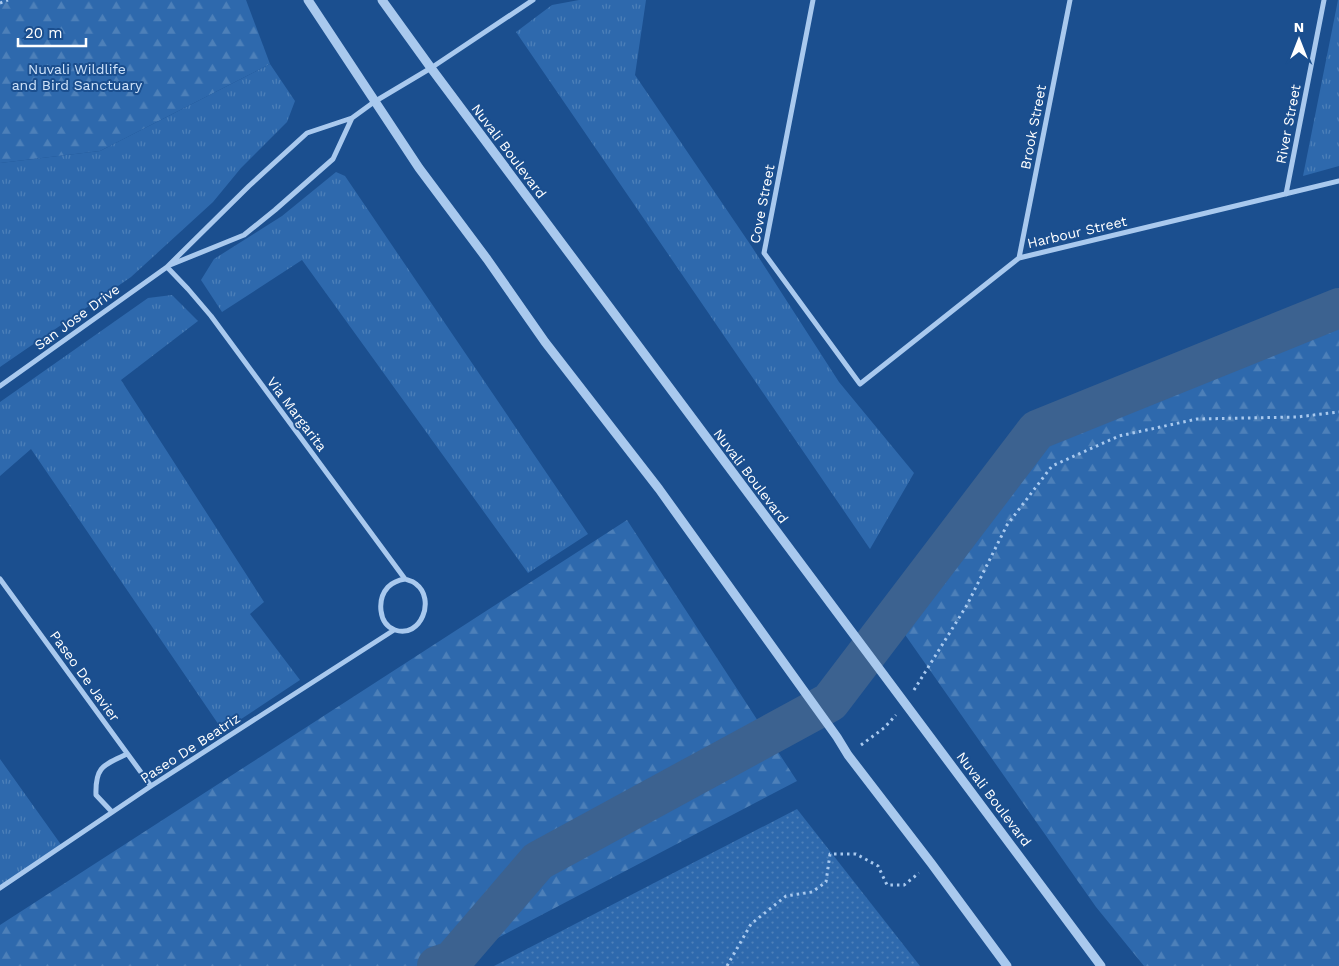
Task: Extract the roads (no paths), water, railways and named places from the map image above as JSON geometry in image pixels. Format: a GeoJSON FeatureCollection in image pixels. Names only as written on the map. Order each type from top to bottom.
{"type":"FeatureCollection","features":[{"type":"Feature","properties":{"kind":"street"},"geometry":{"type":"LineString","coordinates":[[308,0],[418,168],[546,342],[659,490],[848,755],[1008,966]]}},
{"type":"Feature","properties":{"kind":"street","name":"Nuvali Boulevard"},"geometry":{"type":"LineString","coordinates":[[382,0],[430,68],[1101,966]]}},
{"type":"Feature","properties":{"kind":"street"},"geometry":{"type":"LineString","coordinates":[[167,266],[249,186],[307,133],[352,118],[533,0]]}},
{"type":"Feature","properties":{"kind":"street","name":"Cove Street"},"geometry":{"type":"LineString","coordinates":[[813,0],[764,253],[860,384]]}},
{"type":"Feature","properties":{"kind":"street","name":"Brook Street"},"geometry":{"type":"LineString","coordinates":[[1019,258],[1070,0]]}},
{"type":"Feature","properties":{"kind":"street","name":"River Street"},"geometry":{"type":"LineString","coordinates":[[1286,194],[1324,0]]}},
{"type":"Feature","properties":{"kind":"street"},"geometry":{"type":"LineString","coordinates":[[167,266],[244,235],[333,159],[352,118]]}},
{"type":"Feature","properties":{"kind":"street","name":"Harbour Street"},"geometry":{"type":"LineString","coordinates":[[860,384],[1019,258],[1339,181]]}},
{"type":"Feature","properties":{"kind":"street","name":"San Jose Drive"},"geometry":{"type":"LineString","coordinates":[[0,386],[167,266]]}},
{"type":"Feature","properties":{"kind":"street","name":"Via Margarita"},"geometry":{"type":"LineString","coordinates":[[167,266],[211,316],[405,579]]}},
{"type":"Feature","properties":{"kind":"street","name":"Paseo De Javier"},"geometry":{"type":"LineString","coordinates":[[0,579],[151,786]]}},
{"type":"Feature","properties":{"kind":"street"},"geometry":{"type":"LineString","coordinates":[[405,579],[416,584],[423,593],[426,605],[423,617],[416,626],[405,631],[394,630],[381,615],[382,595],[396,581],[405,579]]}},
{"type":"Feature","properties":{"kind":"street","name":"Paseo De Beatriz"},"geometry":{"type":"LineString","coordinates":[[0,888],[151,786],[394,630]]}},
{"type":"Feature","properties":{"kind":"street"},"geometry":{"type":"LineString","coordinates":[[112,812],[96,795],[95,780],[104,766],[127,754]]}},
{"type":"Feature","properties":{"kind":"waterway"},"geometry":{"type":"LineString","coordinates":[[437,966],[452,961],[538,861],[830,702],[1037,430],[1339,308]]}},
{"type":"Feature","properties":{"kind":"park label","name":"Nuvali Wildlife and Bird Sanctuary"},"geometry":{"type":"Point","coordinates":[77,78]}}]}
